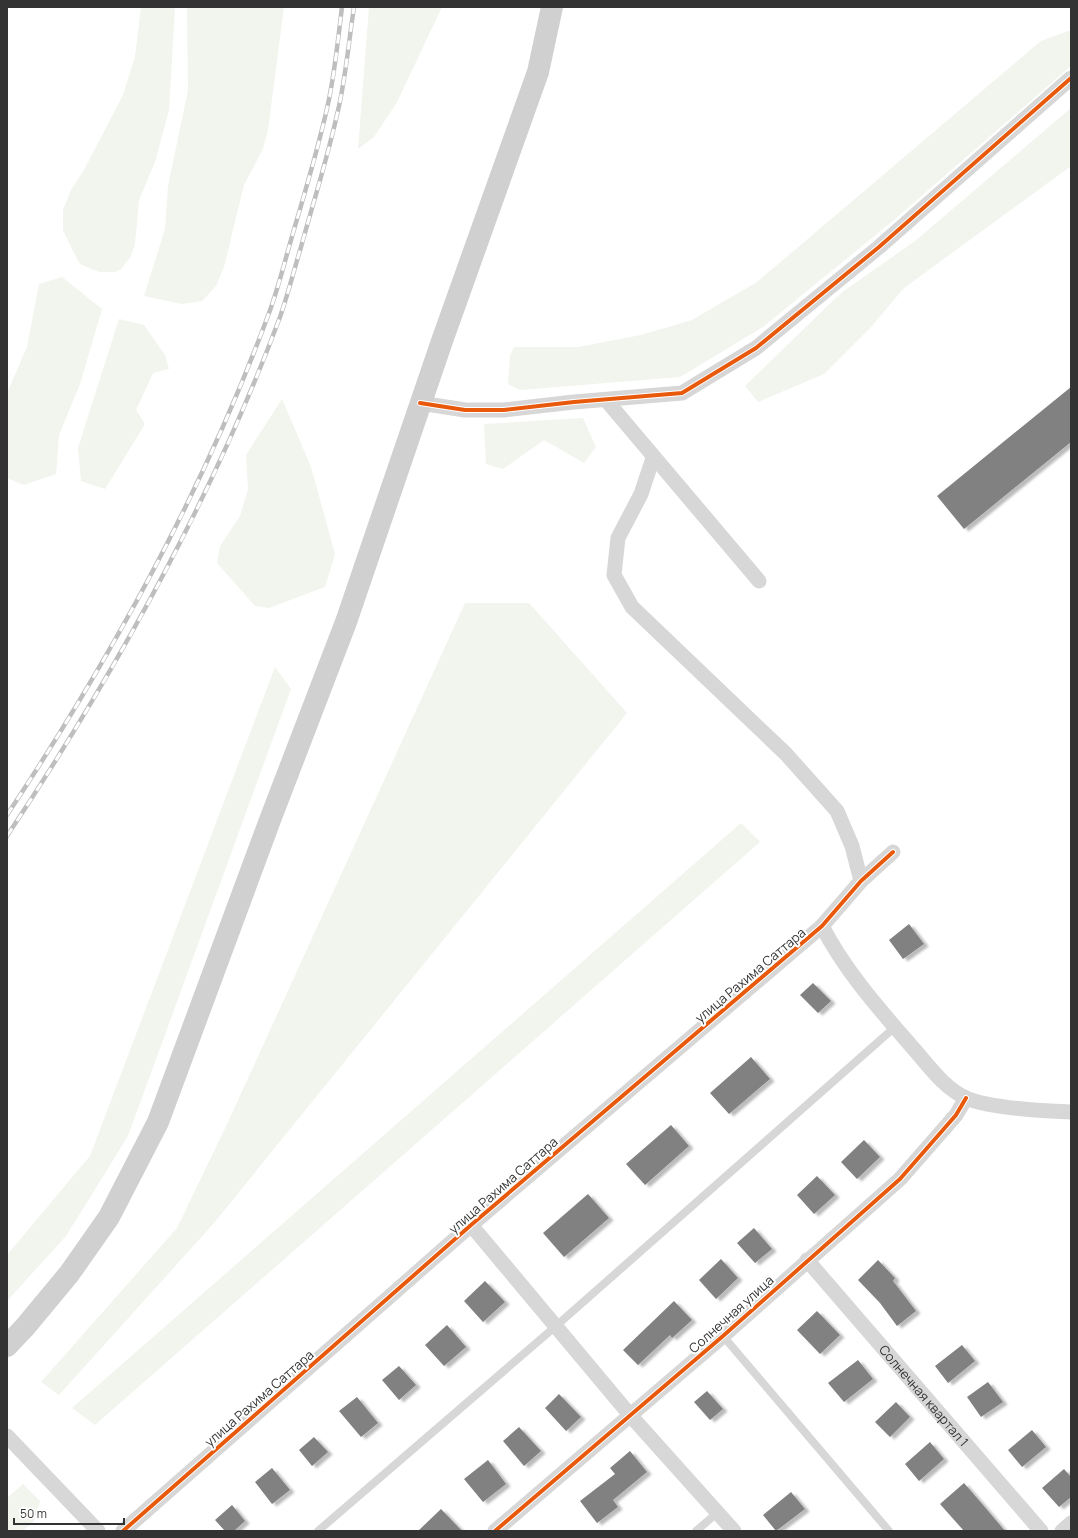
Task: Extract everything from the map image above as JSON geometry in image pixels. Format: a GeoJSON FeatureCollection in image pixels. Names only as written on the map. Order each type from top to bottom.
{"type":"FeatureCollection","features":[{"type":"Feature","properties":{"kind":"main road"},"geometry":{"type":"LineString","coordinates":[[7,1346],[25,1328],[69,1274],[109,1217],[158,1122],[270,820],[346,622],[420,404],[535,79],[552,7]]}},
{"type":"Feature","properties":{"kind":"street"},"geometry":{"type":"LineString","coordinates":[[420,404],[465,410],[504,410],[574,402],[682,393],[756,348],[879,247],[1071,78]]}},
{"type":"Feature","properties":{"kind":"street"},"geometry":{"type":"LineString","coordinates":[[606,400],[759,581]]}},
{"type":"Feature","properties":{"kind":"street"},"geometry":{"type":"LineString","coordinates":[[654,458],[641,494],[618,538],[614,575],[632,607],[786,754],[837,810],[852,846],[861,882]]}},
{"type":"Feature","properties":{"kind":"street","name":"улица Рахима Саттара"},"geometry":{"type":"LineString","coordinates":[[123,1531],[471,1226],[822,926],[861,882],[894,852]]}},
{"type":"Feature","properties":{"kind":"street"},"geometry":{"type":"LineString","coordinates":[[822,926],[840,956],[882,1013],[949,1089],[966,1098],[983,1103],[1071,1112]]}},
{"type":"Feature","properties":{"kind":"street","name":"Солнечная улица"},"geometry":{"type":"LineString","coordinates":[[495,1531],[723,1336],[900,1179],[956,1115],[966,1098]]}},
{"type":"Feature","properties":{"kind":"street"},"geometry":{"type":"LineString","coordinates":[[471,1226],[630,1415],[734,1531]]}},
{"type":"Feature","properties":{"kind":"street","name":"Солнечная квартал 1"},"geometry":{"type":"LineString","coordinates":[[807,1260],[1041,1531]]}},
{"type":"Feature","properties":{"kind":"street"},"geometry":{"type":"LineString","coordinates":[[7,1436],[98,1531]]}},
{"type":"Feature","properties":{"kind":"street"},"geometry":{"type":"LineString","coordinates":[[1062,1531],[1071,1523]]}},
{"type":"Feature","properties":{"kind":"lane"},"geometry":{"type":"LineString","coordinates":[[318,1531],[556,1326],[895,1027]]}},
{"type":"Feature","properties":{"kind":"lane"},"geometry":{"type":"LineString","coordinates":[[723,1336],[889,1531]]}},
{"type":"Feature","properties":{"kind":"lane"},"geometry":{"type":"LineString","coordinates":[[696,1531],[717,1513]]}},
{"type":"Feature","properties":{"kind":"shaded area"},"geometry":{"type":"Polygon","coordinates":[[[141,7],[175,7],[169,110],[155,162],[139,200],[135,244],[130,258],[121,269],[115,272],[99,272],[80,264],[63,230],[63,210],[71,190],[84,170],[123,95],[135,57],[141,7]]]}},
{"type":"Feature","properties":{"kind":"shaded area"},"geometry":{"type":"Polygon","coordinates":[[[187,7],[284,7],[268,130],[263,149],[244,185],[224,267],[216,286],[202,301],[182,304],[144,296],[165,229],[168,186],[188,90],[187,7]]]}},
{"type":"Feature","properties":{"kind":"shaded area"},"geometry":{"type":"Polygon","coordinates":[[[369,7],[442,7],[397,102],[374,137],[358,149],[369,7]]]}},
{"type":"Feature","properties":{"kind":"shaded area"},"geometry":{"type":"Polygon","coordinates":[[[1071,30],[1071,66],[895,219],[763,327],[680,377],[520,390],[508,384],[510,356],[514,347],[578,347],[641,335],[692,320],[757,282],[1041,41],[1071,30]]]}},
{"type":"Feature","properties":{"kind":"shaded area"},"geometry":{"type":"Polygon","coordinates":[[[1071,108],[1071,166],[904,288],[872,326],[824,374],[758,402],[745,386],[841,293],[915,241],[1071,108]]]}},
{"type":"Feature","properties":{"kind":"shaded area"},"geometry":{"type":"Polygon","coordinates":[[[62,277],[102,309],[80,384],[59,435],[56,474],[24,485],[7,478],[7,393],[27,347],[39,284],[62,277]]]}},
{"type":"Feature","properties":{"kind":"shaded area"},"geometry":{"type":"Polygon","coordinates":[[[119,319],[144,325],[165,355],[169,369],[153,373],[136,410],[145,424],[105,489],[81,481],[78,448],[119,319]]]}},
{"type":"Feature","properties":{"kind":"shaded area"},"geometry":{"type":"Polygon","coordinates":[[[282,399],[311,467],[335,554],[325,587],[269,608],[255,606],[217,563],[220,546],[240,516],[248,489],[246,455],[282,399]]]}},
{"type":"Feature","properties":{"kind":"shaded area"},"geometry":{"type":"Polygon","coordinates":[[[583,418],[596,447],[584,463],[544,440],[503,469],[486,464],[484,424],[583,418]]]}},
{"type":"Feature","properties":{"kind":"shaded area"},"geometry":{"type":"Polygon","coordinates":[[[465,603],[529,603],[627,713],[214,1223],[59,1395],[41,1382],[177,1228],[229,1120],[465,603]]]}},
{"type":"Feature","properties":{"kind":"shaded area"},"geometry":{"type":"Polygon","coordinates":[[[275,667],[291,689],[128,1136],[66,1236],[7,1301],[7,1255],[90,1156],[275,667]]]}},
{"type":"Feature","properties":{"kind":"shaded area"},"geometry":{"type":"Polygon","coordinates":[[[741,823],[760,842],[95,1425],[72,1408],[741,823]]]}},
{"type":"Feature","properties":{"kind":"shaded area"},"geometry":{"type":"Polygon","coordinates":[[[23,1484],[40,1501],[34,1521],[23,1531],[7,1531],[7,1498],[23,1484]]]}},
{"type":"Feature","properties":{"kind":"building"},"geometry":{"type":"Polygon","coordinates":[[[1071,387],[1071,442],[964,529],[937,496],[1071,387]]]}},
{"type":"Feature","properties":{"kind":"building"},"geometry":{"type":"Polygon","coordinates":[[[909,924],[924,944],[903,959],[889,940],[909,924]]]}},
{"type":"Feature","properties":{"kind":"building"},"geometry":{"type":"Polygon","coordinates":[[[813,983],[831,1001],[818,1013],[800,995],[813,983]]]}},
{"type":"Feature","properties":{"kind":"building"},"geometry":{"type":"Polygon","coordinates":[[[751,1057],[770,1079],[729,1114],[710,1093],[751,1057]]]}},
{"type":"Feature","properties":{"kind":"building"},"geometry":{"type":"Polygon","coordinates":[[[671,1125],[689,1146],[645,1185],[626,1164],[671,1125]]]}},
{"type":"Feature","properties":{"kind":"building"},"geometry":{"type":"Polygon","coordinates":[[[864,1140],[880,1157],[857,1179],[841,1162],[864,1140]]]}},
{"type":"Feature","properties":{"kind":"building"},"geometry":{"type":"Polygon","coordinates":[[[817,1176],[835,1195],[814,1214],[797,1195],[817,1176]]]}},
{"type":"Feature","properties":{"kind":"building"},"geometry":{"type":"Polygon","coordinates":[[[588,1194],[609,1218],[564,1257],[543,1233],[588,1194]]]}},
{"type":"Feature","properties":{"kind":"building"},"geometry":{"type":"Polygon","coordinates":[[[754,1228],[772,1249],[755,1263],[737,1243],[754,1228]]]}},
{"type":"Feature","properties":{"kind":"building"},"geometry":{"type":"Polygon","coordinates":[[[721,1259],[738,1278],[716,1299],[699,1280],[721,1259]]]}},
{"type":"Feature","properties":{"kind":"building"},"geometry":{"type":"Polygon","coordinates":[[[878,1260],[895,1278],[893,1281],[916,1311],[897,1326],[880,1303],[858,1280],[878,1260]]]}},
{"type":"Feature","properties":{"kind":"building"},"geometry":{"type":"Polygon","coordinates":[[[485,1281],[505,1302],[483,1322],[464,1301],[485,1281]]]}},
{"type":"Feature","properties":{"kind":"building"},"geometry":{"type":"Polygon","coordinates":[[[674,1301],[692,1320],[672,1338],[670,1335],[638,1365],[623,1350],[674,1301]]]}},
{"type":"Feature","properties":{"kind":"building"},"geometry":{"type":"Polygon","coordinates":[[[817,1311],[840,1335],[820,1354],[797,1330],[817,1311]]]}},
{"type":"Feature","properties":{"kind":"building"},"geometry":{"type":"Polygon","coordinates":[[[447,1325],[466,1347],[444,1366],[425,1345],[447,1325]]]}},
{"type":"Feature","properties":{"kind":"building"},"geometry":{"type":"Polygon","coordinates":[[[962,1345],[975,1361],[948,1383],[935,1366],[962,1345]]]}},
{"type":"Feature","properties":{"kind":"building"},"geometry":{"type":"Polygon","coordinates":[[[858,1360],[873,1379],[844,1402],[828,1383],[858,1360]]]}},
{"type":"Feature","properties":{"kind":"building"},"geometry":{"type":"Polygon","coordinates":[[[399,1366],[416,1385],[399,1400],[382,1380],[399,1366]]]}},
{"type":"Feature","properties":{"kind":"building"},"geometry":{"type":"Polygon","coordinates":[[[988,1382],[1003,1402],[981,1417],[967,1397],[988,1382]]]}},
{"type":"Feature","properties":{"kind":"building"},"geometry":{"type":"Polygon","coordinates":[[[707,1391],[723,1409],[710,1420],[694,1402],[707,1391]]]}},
{"type":"Feature","properties":{"kind":"building"},"geometry":{"type":"Polygon","coordinates":[[[559,1394],[581,1417],[566,1431],[545,1408],[559,1394]]]}},
{"type":"Feature","properties":{"kind":"building"},"geometry":{"type":"Polygon","coordinates":[[[357,1397],[378,1423],[361,1437],[339,1411],[357,1397]]]}},
{"type":"Feature","properties":{"kind":"building"},"geometry":{"type":"Polygon","coordinates":[[[896,1402],[910,1417],[890,1437],[875,1422],[896,1402]]]}},
{"type":"Feature","properties":{"kind":"building"},"geometry":{"type":"Polygon","coordinates":[[[519,1427],[541,1451],[524,1466],[503,1441],[519,1427]]]}},
{"type":"Feature","properties":{"kind":"building"},"geometry":{"type":"Polygon","coordinates":[[[1032,1430],[1046,1447],[1022,1467],[1008,1450],[1032,1430]]]}},
{"type":"Feature","properties":{"kind":"building"},"geometry":{"type":"Polygon","coordinates":[[[314,1437],[328,1452],[312,1466],[299,1450],[314,1437]]]}},
{"type":"Feature","properties":{"kind":"building"},"geometry":{"type":"Polygon","coordinates":[[[930,1442],[944,1459],[919,1481],[905,1464],[930,1442]]]}},
{"type":"Feature","properties":{"kind":"building"},"geometry":{"type":"Polygon","coordinates":[[[630,1451],[647,1472],[613,1500],[618,1507],[597,1523],[580,1501],[615,1474],[610,1468],[630,1451]]]}},
{"type":"Feature","properties":{"kind":"building"},"geometry":{"type":"Polygon","coordinates":[[[488,1460],[506,1484],[483,1502],[464,1479],[488,1460]]]}},
{"type":"Feature","properties":{"kind":"building"},"geometry":{"type":"Polygon","coordinates":[[[272,1468],[290,1490],[272,1504],[255,1482],[272,1468]]]}},
{"type":"Feature","properties":{"kind":"building"},"geometry":{"type":"Polygon","coordinates":[[[1064,1469],[1071,1477],[1071,1497],[1059,1507],[1042,1488],[1064,1469]]]}},
{"type":"Feature","properties":{"kind":"building"},"geometry":{"type":"Polygon","coordinates":[[[964,1483],[1005,1531],[964,1531],[940,1504],[964,1483]]]}},
{"type":"Feature","properties":{"kind":"building"},"geometry":{"type":"Polygon","coordinates":[[[791,1492],[805,1509],[776,1531],[763,1515],[791,1492]]]}},
{"type":"Feature","properties":{"kind":"building"},"geometry":{"type":"Polygon","coordinates":[[[232,1505],[245,1521],[234,1531],[225,1531],[215,1520],[232,1505]]]}},
{"type":"Feature","properties":{"kind":"building"},"geometry":{"type":"Polygon","coordinates":[[[441,1509],[462,1531],[418,1531],[441,1509]]]}},
{"type":"Feature","properties":{"kind":"railway"},"geometry":{"type":"LineString","coordinates":[[7,815],[83,695],[153,572],[215,444],[243,379],[275,295],[315,155],[330,92],[342,7]]}},
{"type":"Feature","properties":{"kind":"railway"},"geometry":{"type":"LineString","coordinates":[[7,836],[86,712],[158,584],[192,519],[224,452],[253,385],[283,308],[326,159],[346,69],[354,7]]}},
{"type":"Feature","properties":{"kind":"cycle path"},"geometry":{"type":"LineString","coordinates":[[420,403],[465,410],[504,410],[574,402],[682,393],[756,348],[879,247],[1071,78]]}},
{"type":"Feature","properties":{"kind":"cycle path"},"geometry":{"type":"LineString","coordinates":[[123,1531],[471,1225],[822,926],[861,881],[893,852]]}},
{"type":"Feature","properties":{"kind":"cycle path"},"geometry":{"type":"LineString","coordinates":[[495,1531],[723,1336],[900,1179],[956,1115],[966,1098]]}}]}
